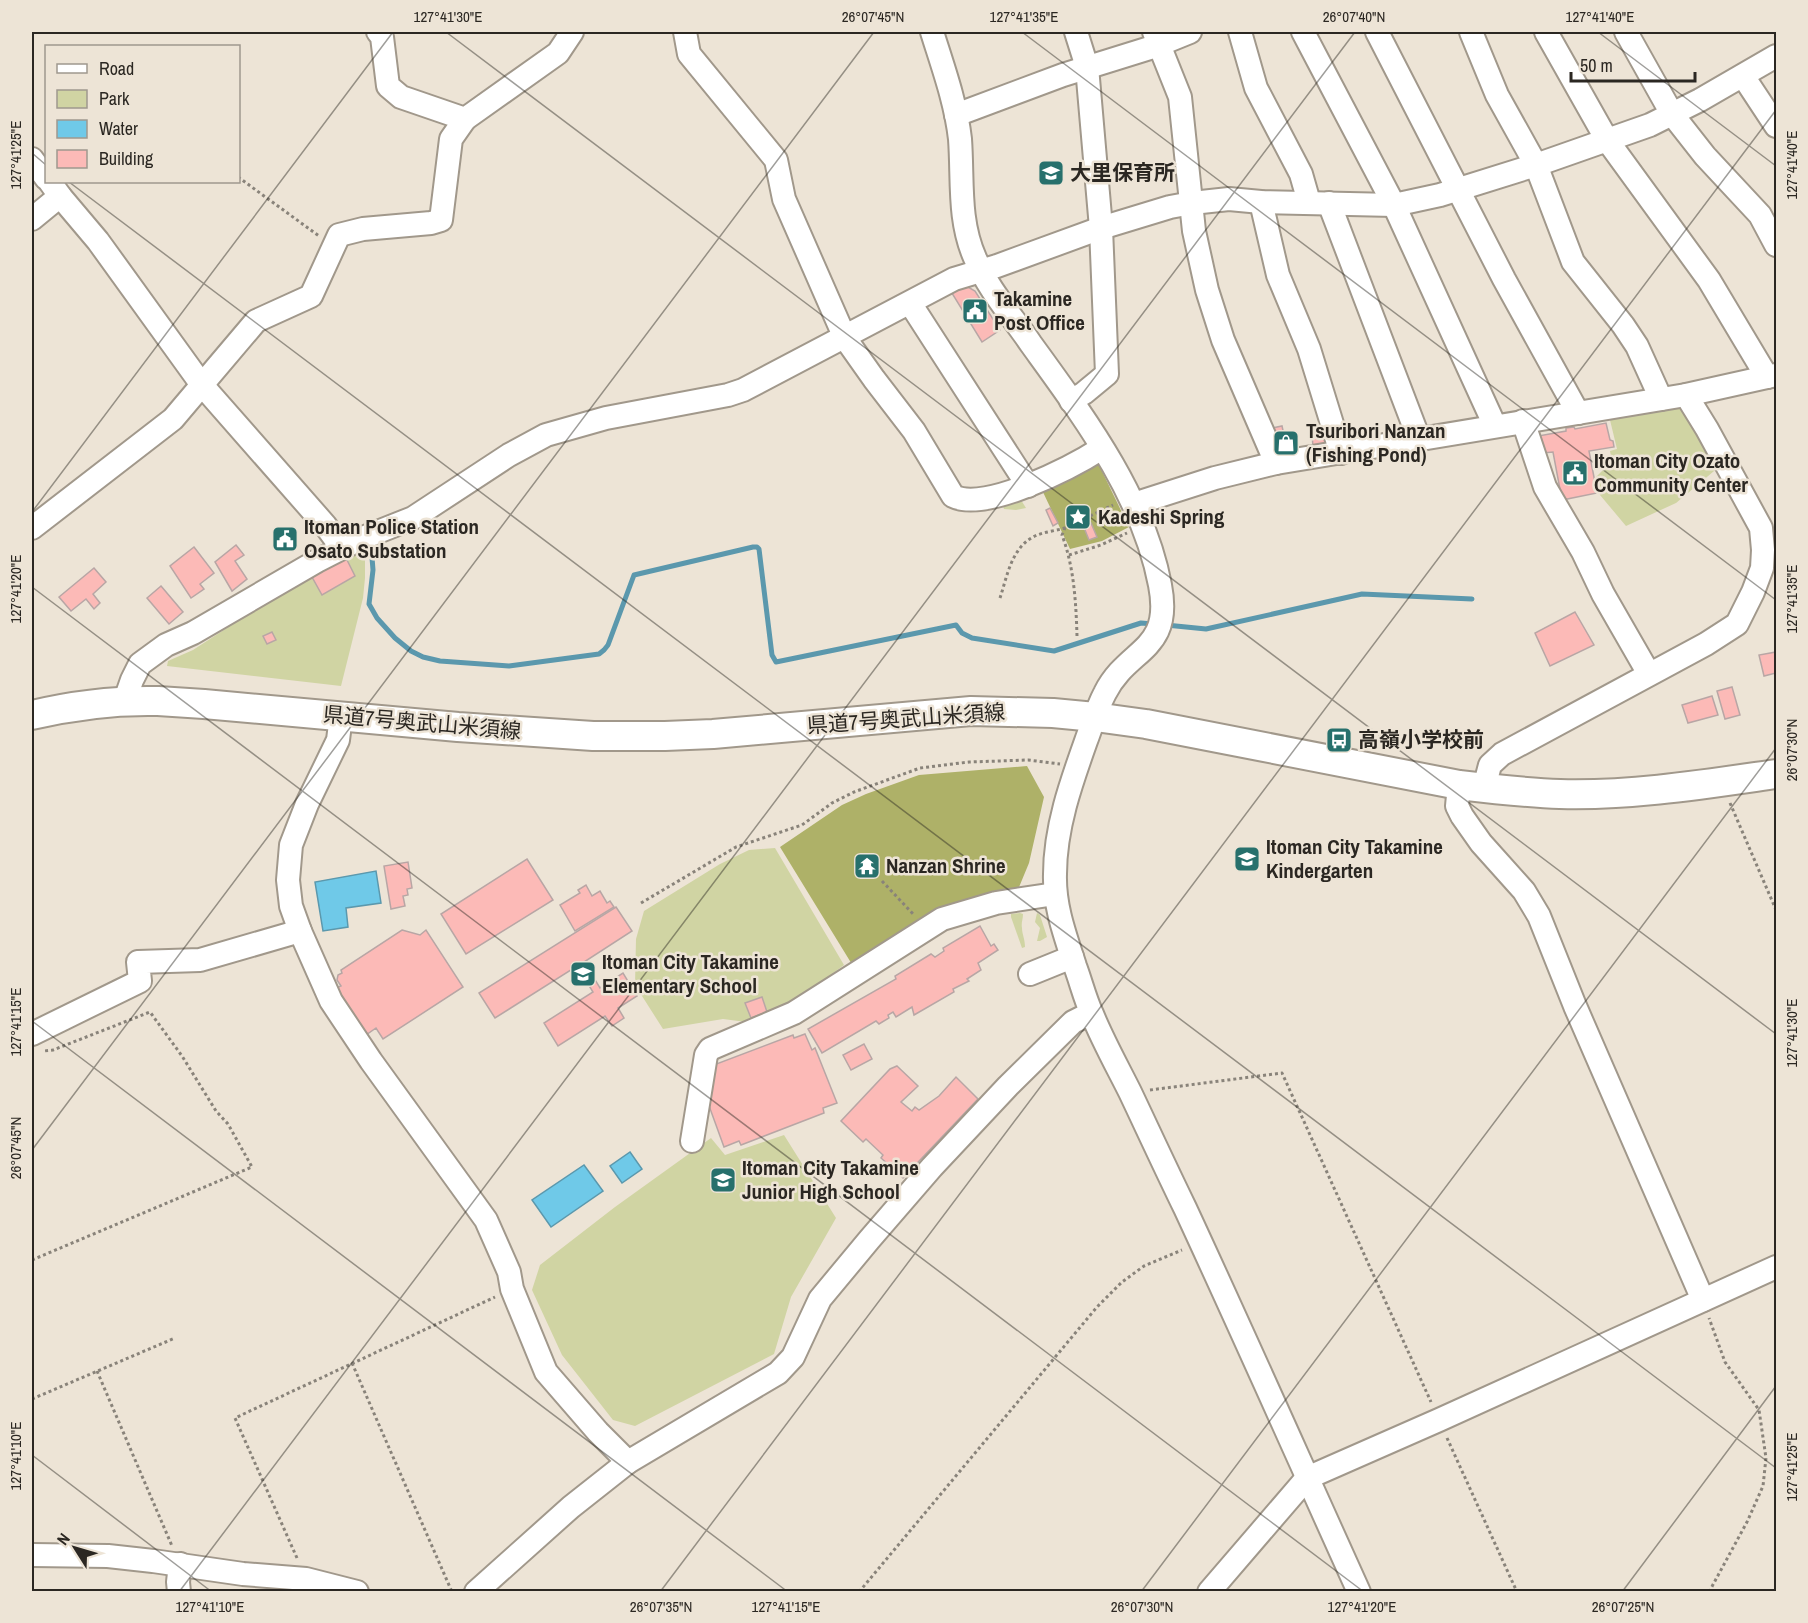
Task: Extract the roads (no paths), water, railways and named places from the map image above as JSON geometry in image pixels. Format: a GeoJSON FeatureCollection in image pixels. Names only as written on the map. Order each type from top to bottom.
{"type":"FeatureCollection","features":[{"type":"Feature","properties":{"kind":"main road","name":"県道7号奥武山米須線"},"geometry":{"type":"LineString","coordinates":[[32,715],[93,703],[125,700],[204,704],[593,736],[665,736],[713,734],[971,711],[1040,712],[1146,724],[1472,786],[1561,794],[1669,788],[1776,774]]}},
{"type":"Feature","properties":{"kind":"street"},"geometry":{"type":"LineString","coordinates":[[378,32],[382,37],[388,86],[401,97],[465,119]]}},
{"type":"Feature","properties":{"kind":"street"},"geometry":{"type":"LineString","coordinates":[[32,528],[173,419],[256,321],[310,296],[339,235],[441,220],[451,139],[465,119],[558,52],[572,32]]}},
{"type":"Feature","properties":{"kind":"street"},"geometry":{"type":"LineString","coordinates":[[685,32],[689,54],[776,160],[784,199],[845,338],[914,431],[953,496],[969,500],[990,497],[1028,486],[1071,466],[1102,448]]}},
{"type":"Feature","properties":{"kind":"street"},"geometry":{"type":"LineString","coordinates":[[918,32],[935,42],[956,115],[961,155],[961,198],[966,235],[981,271],[1102,448],[1135,508],[1160,584],[1162,605],[1158,631],[1149,645],[1119,672],[1103,695],[1077,766],[1061,822],[1055,869],[1055,894],[1063,929],[1091,1013],[1200,1242],[1359,1592]]}},
{"type":"Feature","properties":{"kind":"street"},"geometry":{"type":"LineString","coordinates":[[1071,401],[1107,374],[1101,228],[1087,67],[1076,32]]}},
{"type":"Feature","properties":{"kind":"street"},"geometry":{"type":"LineString","coordinates":[[956,115],[1087,67],[1156,38],[1190,32]]}},
{"type":"Feature","properties":{"kind":"street"},"geometry":{"type":"LineString","coordinates":[[1240,32],[1256,88],[1301,174],[1319,202],[1419,439]]}},
{"type":"Feature","properties":{"kind":"street"},"geometry":{"type":"LineString","coordinates":[[1303,32],[1394,205],[1495,426]]}},
{"type":"Feature","properties":{"kind":"street"},"geometry":{"type":"LineString","coordinates":[[1377,32],[1504,279],[1578,413]]}},
{"type":"Feature","properties":{"kind":"street"},"geometry":{"type":"LineString","coordinates":[[1471,32],[1497,95],[1536,165],[1572,262],[1637,346],[1661,399]]}},
{"type":"Feature","properties":{"kind":"street"},"geometry":{"type":"LineString","coordinates":[[1135,508],[1215,478],[1276,463],[1686,395],[1772,376],[1709,280],[1607,140],[1546,32]]}},
{"type":"Feature","properties":{"kind":"street"},"geometry":{"type":"LineString","coordinates":[[1626,32],[1672,114],[1705,156],[1760,215],[1776,244]]}},
{"type":"Feature","properties":{"kind":"street"},"geometry":{"type":"LineString","coordinates":[[1156,38],[1180,97],[1194,231],[1207,290],[1223,340],[1276,463]]}},
{"type":"Feature","properties":{"kind":"street"},"geometry":{"type":"LineString","coordinates":[[125,700],[140,664],[166,645],[193,633],[342,548],[413,518],[509,455],[546,435],[606,418],[743,390],[954,279],[1101,228],[1170,207],[1192,202],[1228,199],[1261,202],[1394,205],[1458,190],[1650,125],[1776,56]]}},
{"type":"Feature","properties":{"kind":"street"},"geometry":{"type":"LineString","coordinates":[[1743,75],[1776,126]]}},
{"type":"Feature","properties":{"kind":"street"},"geometry":{"type":"LineString","coordinates":[[32,159],[45,177]]}},
{"type":"Feature","properties":{"kind":"street"},"geometry":{"type":"LineString","coordinates":[[32,219],[55,189],[105,250],[202,385],[325,525],[342,548]]}},
{"type":"Feature","properties":{"kind":"street"},"geometry":{"type":"LineString","coordinates":[[1261,202],[1278,275],[1309,349],[1341,453]]}},
{"type":"Feature","properties":{"kind":"street"},"geometry":{"type":"LineString","coordinates":[[910,303],[1028,486]]}},
{"type":"Feature","properties":{"kind":"street"},"geometry":{"type":"LineString","coordinates":[[1686,395],[1718,448],[1761,528],[1763,550],[1769,565],[1737,624],[1706,644],[1502,754],[1490,765],[1457,806],[1481,843],[1524,891],[1539,916],[1575,1006],[1703,1300]]}},
{"type":"Feature","properties":{"kind":"street"},"geometry":{"type":"LineString","coordinates":[[1523,421],[1545,487],[1649,674]]}},
{"type":"Feature","properties":{"kind":"street"},"geometry":{"type":"LineString","coordinates":[[341,716],[338,740],[307,804],[291,845],[288,879],[291,906],[300,931],[331,1001],[378,1071],[486,1220],[546,1372],[598,1432],[628,1462]]}},
{"type":"Feature","properties":{"kind":"street"},"geometry":{"type":"LineString","coordinates":[[692,1141],[706,1055],[710,1049],[794,1013],[942,919],[996,903],[1055,894]]}},
{"type":"Feature","properties":{"kind":"street"},"geometry":{"type":"LineString","coordinates":[[38,1042],[140,981],[138,962],[200,960],[300,931]]}},
{"type":"Feature","properties":{"kind":"street"},"geometry":{"type":"LineString","coordinates":[[1030,974],[1072,957]]}},
{"type":"Feature","properties":{"kind":"street"},"geometry":{"type":"LineString","coordinates":[[476,1592],[571,1507],[628,1462],[778,1373],[793,1357],[820,1299],[883,1223],[1008,1086],[1073,1022],[1091,1013]]}},
{"type":"Feature","properties":{"kind":"street"},"geometry":{"type":"LineString","coordinates":[[1209,1592],[1307,1478],[1776,1267]]}},
{"type":"Feature","properties":{"kind":"street"},"geometry":{"type":"LineString","coordinates":[[32,1556],[108,1556],[243,1574],[306,1579],[357,1592]]}},
{"type":"Feature","properties":{"kind":"street"},"geometry":{"type":"LineString","coordinates":[[179,1592],[180,1564]]}},
{"type":"Feature","properties":{"kind":"water"},"geometry":{"type":"Polygon","coordinates":[[[376,871],[381,903],[346,908],[348,927],[323,931],[315,882],[376,871]]]}},
{"type":"Feature","properties":{"kind":"water"},"geometry":{"type":"Polygon","coordinates":[[[630,1152],[642,1169],[622,1183],[610,1166],[630,1152]]]}},
{"type":"Feature","properties":{"kind":"water"},"geometry":{"type":"Polygon","coordinates":[[[584,1165],[603,1191],[551,1227],[532,1200],[584,1165]]]}},
{"type":"Feature","properties":{"kind":"waterway"},"geometry":{"type":"LineString","coordinates":[[371,545],[373,570],[369,604],[377,618],[395,638],[411,651],[440,661],[509,666],[599,654],[608,645],[634,575],[753,547],[759,549],[772,655],[776,662],[956,625],[962,633],[972,638],[1054,651],[1141,623],[1153,624]]}},
{"type":"Feature","properties":{"kind":"waterway"},"geometry":{"type":"LineString","coordinates":[[1166,625],[1206,629],[1362,594],[1472,599]]}},
{"type":"Feature","properties":{"kind":"place","name":"大里保育所"},"geometry":{"type":"Point","coordinates":[1051,173]}},
{"type":"Feature","properties":{"kind":"place","name":"Takamine Post Office"},"geometry":{"type":"Point","coordinates":[975,311]}},
{"type":"Feature","properties":{"kind":"place","name":"Tsuribori Nanzan (Fishing Pond)"},"geometry":{"type":"Point","coordinates":[1286,443]}},
{"type":"Feature","properties":{"kind":"place","name":"Itoman City Ozato Community Center"},"geometry":{"type":"Point","coordinates":[1575,473]}},
{"type":"Feature","properties":{"kind":"place","name":"Kadeshi Spring"},"geometry":{"type":"Point","coordinates":[1078,517]}},
{"type":"Feature","properties":{"kind":"place","name":"Itoman Police Station Osato Substation"},"geometry":{"type":"Point","coordinates":[285,539]}},
{"type":"Feature","properties":{"kind":"place","name":"高嶺小学校前"},"geometry":{"type":"Point","coordinates":[1339,740]}},
{"type":"Feature","properties":{"kind":"place","name":"Itoman City Takamine Kindergarten"},"geometry":{"type":"Point","coordinates":[1247,859]}},
{"type":"Feature","properties":{"kind":"place","name":"Nanzan Shrine"},"geometry":{"type":"Point","coordinates":[867,866]}},
{"type":"Feature","properties":{"kind":"place","name":"Itoman City Takamine Elementary School"},"geometry":{"type":"Point","coordinates":[583,974]}},
{"type":"Feature","properties":{"kind":"place","name":"Itoman City Takamine Junior High School"},"geometry":{"type":"Point","coordinates":[723,1180]}}]}
